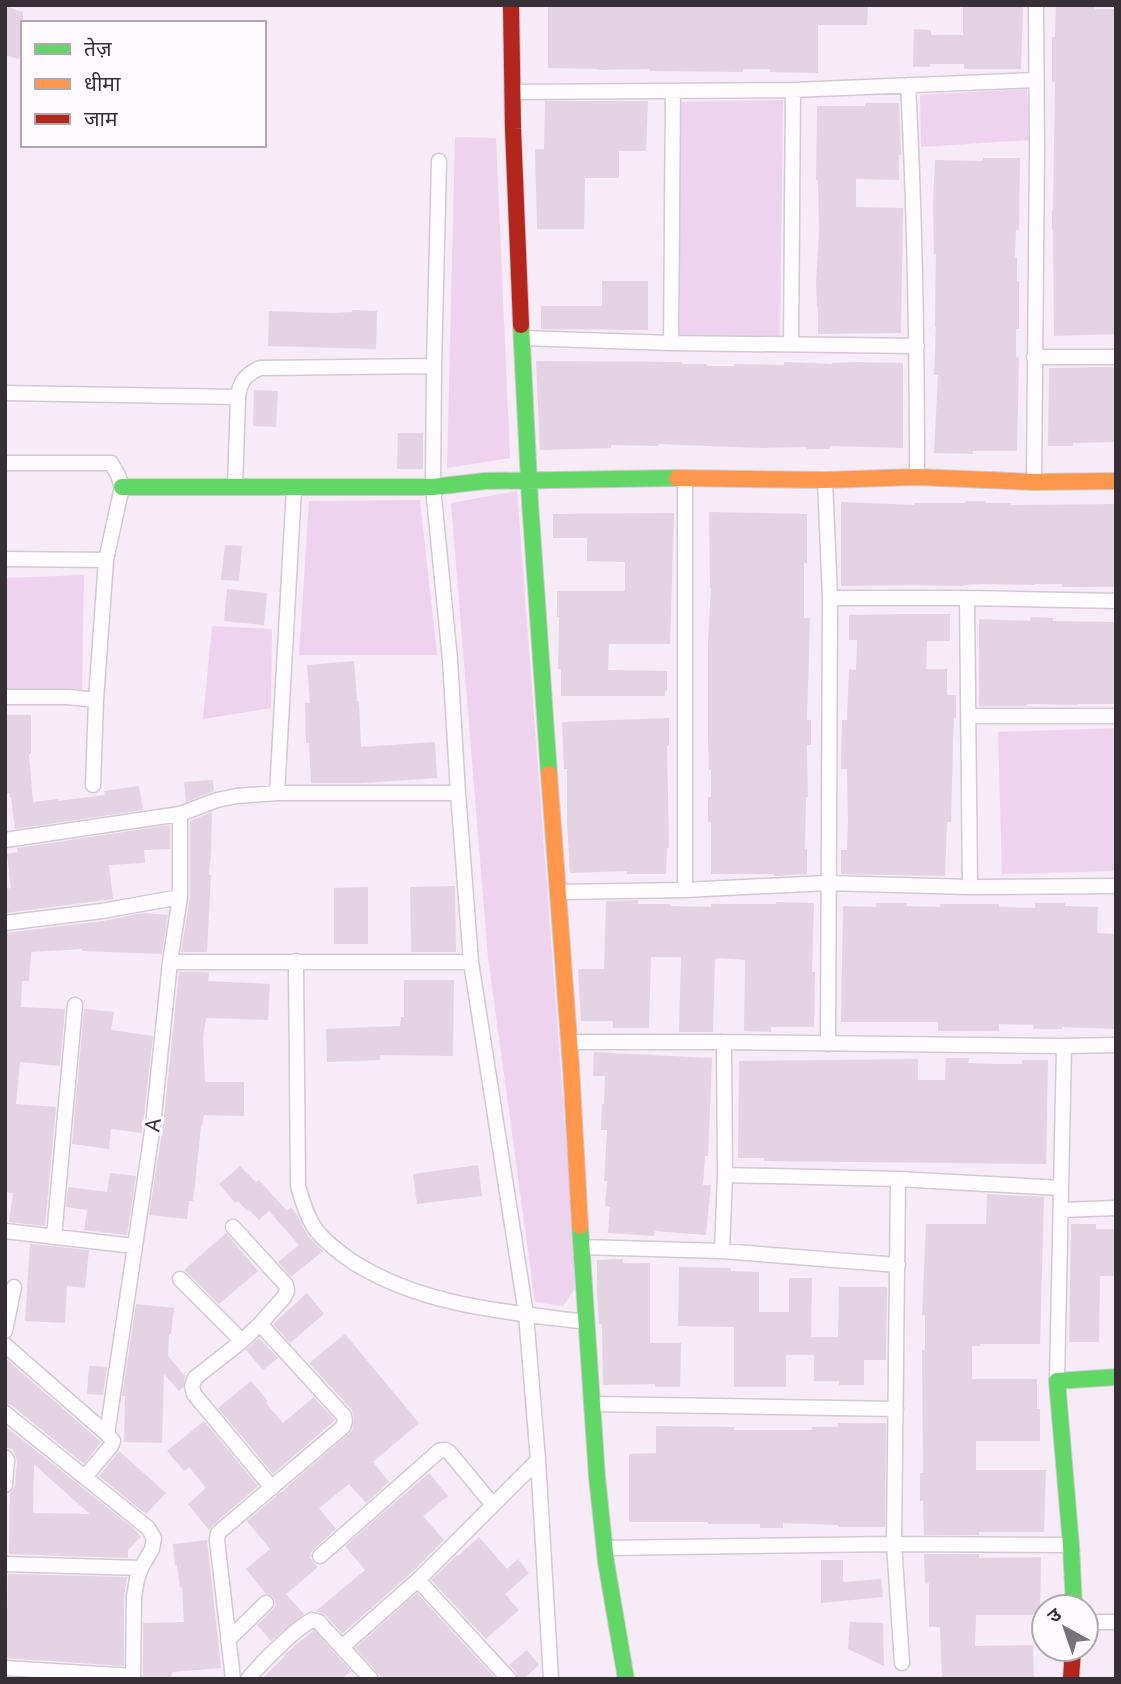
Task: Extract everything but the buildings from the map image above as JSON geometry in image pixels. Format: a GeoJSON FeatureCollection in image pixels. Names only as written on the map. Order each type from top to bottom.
{"type":"FeatureCollection","features":[{"type":"Feature","properties":{"kind":"street"},"geometry":{"type":"LineString","coordinates":[[511,5],[512,92],[528,480],[592,1404],[605,1548],[625,1679]]}},
{"type":"Feature","properties":{"kind":"street"},"geometry":{"type":"LineString","coordinates":[[1034,482],[1036,5]]}},
{"type":"Feature","properties":{"kind":"street"},"geometry":{"type":"LineString","coordinates":[[512,92],[793,90],[1036,80]]}},
{"type":"Feature","properties":{"kind":"street"},"geometry":{"type":"LineString","coordinates":[[908,85],[917,346],[917,477]]}},
{"type":"Feature","properties":{"kind":"street"},"geometry":{"type":"LineString","coordinates":[[791,344],[793,90]]}},
{"type":"Feature","properties":{"kind":"street"},"geometry":{"type":"LineString","coordinates":[[671,343],[673,91]]}},
{"type":"Feature","properties":{"kind":"street"},"geometry":{"type":"LineString","coordinates":[[439,161],[433,487],[450,660],[471,962],[526,1314],[551,1679]]}},
{"type":"Feature","properties":{"kind":"street"},"geometry":{"type":"LineString","coordinates":[[522,338],[917,346]]}},
{"type":"Feature","properties":{"kind":"street"},"geometry":{"type":"LineString","coordinates":[[1034,357],[1116,357]]}},
{"type":"Feature","properties":{"kind":"street"},"geometry":{"type":"LineString","coordinates":[[235,486],[238,397],[240,385],[249,373],[260,368],[434,366]]}},
{"type":"Feature","properties":{"kind":"street"},"geometry":{"type":"LineString","coordinates":[[5,393],[238,397]]}},
{"type":"Feature","properties":{"kind":"street"},"geometry":{"type":"LineString","coordinates":[[5,463],[111,463],[118,474],[121,487],[106,560],[93,785]]}},
{"type":"Feature","properties":{"kind":"street"},"geometry":{"type":"LineString","coordinates":[[121,487],[433,487],[485,481],[685,478],[825,480],[917,477],[1034,482],[1116,481]]}},
{"type":"Feature","properties":{"kind":"street"},"geometry":{"type":"LineString","coordinates":[[685,478],[685,890]]}},
{"type":"Feature","properties":{"kind":"street"},"geometry":{"type":"LineString","coordinates":[[825,480],[830,598],[828,1044]]}},
{"type":"Feature","properties":{"kind":"street"},"geometry":{"type":"LineString","coordinates":[[277,793],[294,488]]}},
{"type":"Feature","properties":{"kind":"street"},"geometry":{"type":"LineString","coordinates":[[5,559],[106,560]]}},
{"type":"Feature","properties":{"kind":"street"},"geometry":{"type":"LineString","coordinates":[[830,598],[1116,601]]}},
{"type":"Feature","properties":{"kind":"street"},"geometry":{"type":"LineString","coordinates":[[967,598],[970,887]]}},
{"type":"Feature","properties":{"kind":"street"},"geometry":{"type":"LineString","coordinates":[[5,697],[96,700]]}},
{"type":"Feature","properties":{"kind":"street"},"geometry":{"type":"LineString","coordinates":[[968,716],[1116,716]]}},
{"type":"Feature","properties":{"kind":"street"},"geometry":{"type":"LineString","coordinates":[[5,839],[180,814],[237,796],[277,793],[458,793]]}},
{"type":"Feature","properties":{"kind":"street","name":"A"},"geometry":{"type":"LineString","coordinates":[[85,1477],[113,1441],[107,1434],[153,1125],[170,962],[180,897],[180,814]]}},
{"type":"Feature","properties":{"kind":"street"},"geometry":{"type":"LineString","coordinates":[[558,892],[827,884],[1116,886]]}},
{"type":"Feature","properties":{"kind":"street"},"geometry":{"type":"LineString","coordinates":[[5,923],[102,911],[180,897]]}},
{"type":"Feature","properties":{"kind":"street"},"geometry":{"type":"LineString","coordinates":[[296,961],[298,1186],[303,1205],[316,1230],[337,1252],[364,1268],[394,1283],[435,1298],[586,1322]]}},
{"type":"Feature","properties":{"kind":"street"},"geometry":{"type":"LineString","coordinates":[[170,962],[471,962]]}},
{"type":"Feature","properties":{"kind":"street"},"geometry":{"type":"LineString","coordinates":[[54,1237],[75,1005]]}},
{"type":"Feature","properties":{"kind":"street"},"geometry":{"type":"LineString","coordinates":[[569,1042],[1116,1045]]}},
{"type":"Feature","properties":{"kind":"street"},"geometry":{"type":"LineString","coordinates":[[722,1251],[725,1175],[724,1042]]}},
{"type":"Feature","properties":{"kind":"street"},"geometry":{"type":"LineString","coordinates":[[1064,1046],[1057,1381],[1073,1593]]}},
{"type":"Feature","properties":{"kind":"street"},"geometry":{"type":"LineString","coordinates":[[725,1175],[898,1179],[1061,1188]]}},
{"type":"Feature","properties":{"kind":"street"},"geometry":{"type":"LineString","coordinates":[[898,1179],[894,1544],[902,1663]]}},
{"type":"Feature","properties":{"kind":"street"},"geometry":{"type":"LineString","coordinates":[[1061,1210],[1116,1208]]}},
{"type":"Feature","properties":{"kind":"street"},"geometry":{"type":"LineString","coordinates":[[233,1227],[286,1284],[287,1291],[260,1324],[195,1378],[192,1386],[194,1394],[272,1488]]}},
{"type":"Feature","properties":{"kind":"street"},"geometry":{"type":"LineString","coordinates":[[5,1231],[134,1246]]}},
{"type":"Feature","properties":{"kind":"street"},"geometry":{"type":"LineString","coordinates":[[581,1247],[722,1251],[898,1265]]}},
{"type":"Feature","properties":{"kind":"street"},"geometry":{"type":"LineString","coordinates":[[180,1279],[242,1341]]}},
{"type":"Feature","properties":{"kind":"street"},"geometry":{"type":"LineString","coordinates":[[5,1331],[14,1287]]}},
{"type":"Feature","properties":{"kind":"street"},"geometry":{"type":"LineString","coordinates":[[233,1679],[218,1534],[343,1427],[345,1421],[344,1416],[260,1324]]}},
{"type":"Feature","properties":{"kind":"street"},"geometry":{"type":"LineString","coordinates":[[5,1345],[107,1434]]}},
{"type":"Feature","properties":{"kind":"street"},"geometry":{"type":"LineString","coordinates":[[1057,1381],[1116,1377]]}},
{"type":"Feature","properties":{"kind":"street"},"geometry":{"type":"LineString","coordinates":[[592,1404],[896,1409]]}},
{"type":"Feature","properties":{"kind":"street"},"geometry":{"type":"LineString","coordinates":[[5,1413],[148,1528],[153,1538],[152,1549],[141,1568],[134,1597],[133,1677],[5,1668]]}},
{"type":"Feature","properties":{"kind":"street"},"geometry":{"type":"LineString","coordinates":[[320,1556],[439,1451],[449,1452],[494,1505]]}},
{"type":"Feature","properties":{"kind":"street"},"geometry":{"type":"LineString","coordinates":[[5,1457],[5,1485]]}},
{"type":"Feature","properties":{"kind":"street"},"geometry":{"type":"LineString","coordinates":[[342,1647],[418,1580],[538,1460]]}},
{"type":"Feature","properties":{"kind":"street"},"geometry":{"type":"LineString","coordinates":[[605,1548],[894,1544],[1071,1545]]}},
{"type":"Feature","properties":{"kind":"street"},"geometry":{"type":"LineString","coordinates":[[5,1564],[141,1568]]}},
{"type":"Feature","properties":{"kind":"street"},"geometry":{"type":"LineString","coordinates":[[418,1580],[509,1679]]}},
{"type":"Feature","properties":{"kind":"street"},"geometry":{"type":"LineString","coordinates":[[228,1640],[266,1603]]}},
{"type":"Feature","properties":{"kind":"street"},"geometry":{"type":"LineString","coordinates":[[248,1679],[313,1620],[319,1622],[370,1679]]}},
{"type":"Feature","properties":{"kind":"shaded area"},"geometry":{"type":"Polygon","coordinates":[[[1027,89],[1030,140],[921,147],[920,95],[1027,89]]]}},
{"type":"Feature","properties":{"kind":"shaded area"},"geometry":{"type":"Polygon","coordinates":[[[783,100],[780,339],[679,335],[680,102],[783,100]]]}},
{"type":"Feature","properties":{"kind":"shaded area"},"geometry":{"type":"Polygon","coordinates":[[[455,137],[496,138],[510,458],[447,468],[455,137]]]}},
{"type":"Feature","properties":{"kind":"shaded area"},"geometry":{"type":"Polygon","coordinates":[[[517,491],[577,1286],[563,1306],[535,1302],[488,957],[451,503],[517,491]]]}},
{"type":"Feature","properties":{"kind":"shaded area"},"geometry":{"type":"Polygon","coordinates":[[[420,500],[437,655],[299,655],[309,501],[420,500]]]}},
{"type":"Feature","properties":{"kind":"shaded area"},"geometry":{"type":"Polygon","coordinates":[[[84,575],[82,691],[5,694],[5,578],[84,575]]]}},
{"type":"Feature","properties":{"kind":"shaded area"},"geometry":{"type":"Polygon","coordinates":[[[212,626],[272,629],[271,708],[203,719],[212,626]]]}},
{"type":"Feature","properties":{"kind":"shaded area"},"geometry":{"type":"Polygon","coordinates":[[[1116,728],[1116,871],[1002,874],[998,732],[1116,728]]]}},
{"type":"Feature","properties":{"kind":"traffic: fast"},"geometry":{"type":"LineString","coordinates":[[521,325],[549,774]]}},
{"type":"Feature","properties":{"kind":"traffic: fast"},"geometry":{"type":"LineString","coordinates":[[122,487],[433,487],[485,481],[677,478]]}},
{"type":"Feature","properties":{"kind":"traffic: fast"},"geometry":{"type":"LineString","coordinates":[[580,1226],[597,1477],[606,1562],[626,1679]]}},
{"type":"Feature","properties":{"kind":"traffic: fast"},"geometry":{"type":"LineString","coordinates":[[1073,1593],[1057,1381],[1116,1377]]}},
{"type":"Feature","properties":{"kind":"traffic: slow"},"geometry":{"type":"LineString","coordinates":[[677,478],[825,480],[917,477],[1034,482],[1116,481]]}},
{"type":"Feature","properties":{"kind":"traffic: slow"},"geometry":{"type":"LineString","coordinates":[[549,774],[580,1226]]}},
{"type":"Feature","properties":{"kind":"traffic: jam"},"geometry":{"type":"LineString","coordinates":[[511,5],[521,325]]}},
{"type":"Feature","properties":{"kind":"traffic: jam"},"geometry":{"type":"LineString","coordinates":[[1071,1679],[1072,1663]]}}]}
